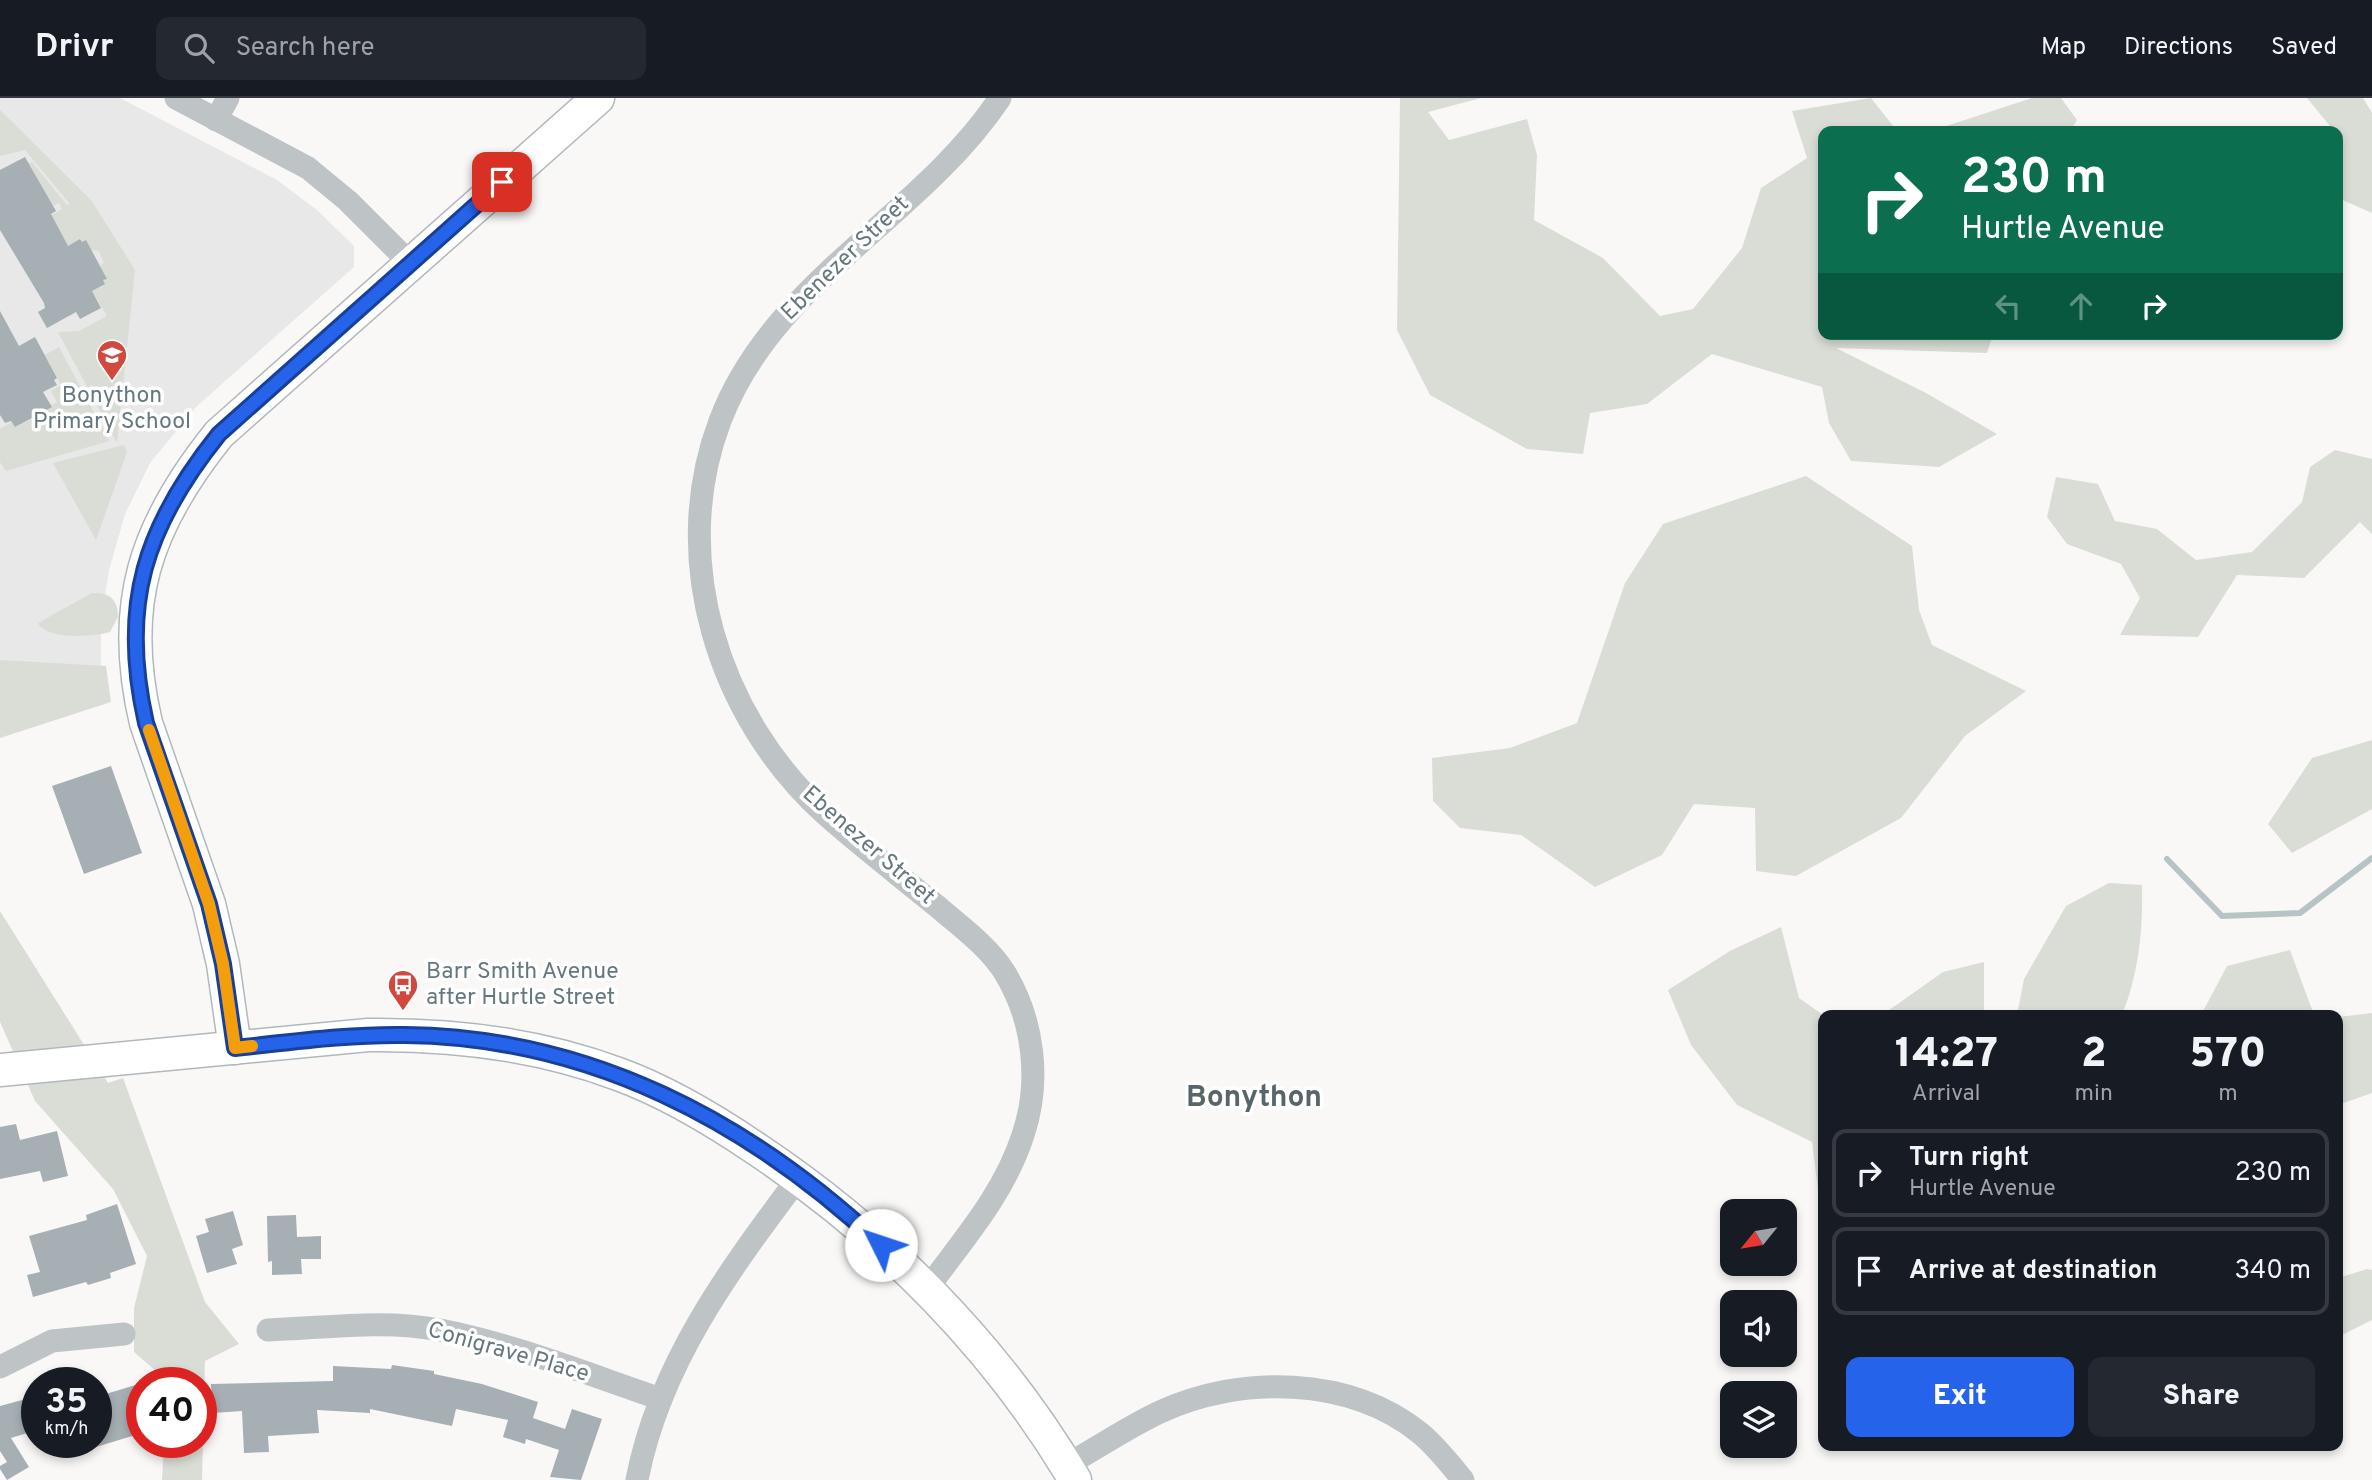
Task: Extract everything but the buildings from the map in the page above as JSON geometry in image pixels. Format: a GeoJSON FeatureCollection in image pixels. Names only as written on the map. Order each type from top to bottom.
{"type":"FeatureCollection","features":[{"type":"Feature","properties":{"kind":"street"},"geometry":{"type":"LineString","coordinates":[[176,98],[287,154],[309,168],[348,201],[410,263]]}},
{"type":"Feature","properties":{"kind":"street"},"geometry":{"type":"LineString","coordinates":[[216,120],[228,98]]}},
{"type":"Feature","properties":{"kind":"street"},"geometry":{"type":"LineString","coordinates":[[235,1048],[223,964],[209,904],[146,723],[139,695],[135,670],[136,604],[146,559],[163,515],[188,473],[219,434],[598,98]]}},
{"type":"Feature","properties":{"kind":"street","name":"Ebenezer Street"},"geometry":{"type":"LineString","coordinates":[[927,1289],[996,1196],[1024,1133],[1033,1090],[1032,1048],[1022,1008],[1004,972],[978,940],[823,812],[781,767],[758,733],[729,679],[709,624],[698,547],[702,482],[710,450],[721,418],[754,356],[799,300],[920,188],[974,132],[1000,98]]}},
{"type":"Feature","properties":{"kind":"street"},"geometry":{"type":"LineString","coordinates":[[0,1070],[406,1035],[480,1040],[550,1052],[618,1073],[720,1124],[799,1177],[865,1230],[927,1289],[1003,1373],[1071,1473],[1151,1416],[1179,1404],[1239,1389],[1280,1386],[1356,1398],[1390,1413],[1419,1433],[1463,1480]]}},
{"type":"Feature","properties":{"kind":"street"},"geometry":{"type":"LineString","coordinates":[[637,1480],[661,1399],[703,1311],[799,1177]]}},
{"type":"Feature","properties":{"kind":"street","name":"Conigrave Place"},"geometry":{"type":"LineString","coordinates":[[268,1330],[395,1325],[439,1329],[480,1339],[661,1399]]}},
{"type":"Feature","properties":{"kind":"street"},"geometry":{"type":"LineString","coordinates":[[0,1367],[52,1341],[124,1334]]}},
{"type":"Feature","properties":{"kind":"shaded area","name":"Bonython Primary School"},"geometry":{"type":"Polygon","coordinates":[[[0,98],[120,98],[277,180],[317,210],[354,246],[354,267],[197,406],[150,463],[125,514],[109,570],[101,620],[101,669],[0,672],[0,98]]]}},
{"type":"Feature","properties":{"kind":"shaded area"},"geometry":{"type":"Polygon","coordinates":[[[1400,98],[1481,98],[1428,112],[1449,140],[1527,119],[1537,155],[1534,220],[1603,258],[1660,316],[1693,309],[1742,248],[1761,188],[1807,158],[1792,111],[1871,98],[1893,126],[1818,126],[1818,340],[1991,340],[1987,353],[1836,348],[1926,393],[1997,434],[1939,467],[1851,461],[1829,423],[1822,387],[1712,354],[1647,404],[1590,413],[1583,454],[1527,449],[1430,395],[1397,330],[1400,98]]]}},
{"type":"Feature","properties":{"kind":"shaded area"},"geometry":{"type":"Polygon","coordinates":[[[2032,98],[2061,98],[2077,120],[2073,126],[1946,126],[2032,98]]]}},
{"type":"Feature","properties":{"kind":"shaded area"},"geometry":{"type":"Polygon","coordinates":[[[2307,98],[2363,98],[2372,113],[2372,213],[2343,200],[2343,126],[2330,126],[2307,98]]]}},
{"type":"Feature","properties":{"kind":"shaded area"},"geometry":{"type":"Polygon","coordinates":[[[0,110],[91,200],[135,270],[117,443],[58,332],[79,331],[107,316],[92,291],[105,284],[103,280],[106,279],[100,266],[104,263],[99,251],[91,250],[80,239],[68,246],[38,223],[62,209],[59,203],[53,206],[29,163],[32,162],[67,205],[70,204],[25,150],[0,156],[0,110]]]}},
{"type":"Feature","properties":{"kind":"shaded area"},"geometry":{"type":"Polygon","coordinates":[[[59,347],[109,441],[6,471],[0,462],[0,429],[12,422],[16,427],[57,402],[51,391],[61,385],[45,355],[59,347]]]}},
{"type":"Feature","properties":{"kind":"shaded area"},"geometry":{"type":"Polygon","coordinates":[[[124,445],[127,452],[96,540],[53,463],[124,445]]]}},
{"type":"Feature","properties":{"kind":"shaded area"},"geometry":{"type":"Polygon","coordinates":[[[2335,450],[2372,459],[2372,534],[2360,522],[2304,578],[2237,575],[2198,637],[2120,635],[2140,598],[2121,564],[2067,544],[2047,517],[2056,477],[2098,484],[2115,521],[2157,529],[2196,560],[2252,552],[2302,502],[2310,467],[2335,450]]]}},
{"type":"Feature","properties":{"kind":"shaded area"},"geometry":{"type":"Polygon","coordinates":[[[1806,476],[1912,546],[1919,610],[1932,645],[2026,691],[1965,736],[1901,818],[1796,876],[1756,871],[1755,808],[1694,804],[1662,855],[1595,887],[1521,835],[1460,828],[1433,801],[1432,758],[1510,748],[1577,723],[1625,583],[1663,524],[1806,476]]]}},
{"type":"Feature","properties":{"kind":"shaded area"},"geometry":{"type":"Polygon","coordinates":[[[92,593],[104,594],[115,602],[118,617],[110,632],[82,636],[60,635],[50,632],[38,623],[92,593]]]}},
{"type":"Feature","properties":{"kind":"shaded area"},"geometry":{"type":"Polygon","coordinates":[[[0,660],[106,666],[111,702],[0,738],[0,660]]]}},
{"type":"Feature","properties":{"kind":"shaded area"},"geometry":{"type":"Polygon","coordinates":[[[2372,740],[2372,809],[2292,853],[2268,824],[2312,758],[2372,740]]]}},
{"type":"Feature","properties":{"kind":"shaded area"},"geometry":{"type":"Polygon","coordinates":[[[2109,883],[2142,885],[2139,951],[2124,1010],[2018,1010],[2024,979],[2066,906],[2109,883]]]}},
{"type":"Feature","properties":{"kind":"shaded area"},"geometry":{"type":"Polygon","coordinates":[[[0,911],[108,1083],[123,1078],[205,1302],[239,1344],[205,1361],[205,1367],[151,1367],[134,1352],[134,1308],[147,1256],[113,1189],[35,1101],[0,1022],[0,911]]]}},
{"type":"Feature","properties":{"kind":"shaded area"},"geometry":{"type":"Polygon","coordinates":[[[1781,927],[1799,998],[1818,1011],[1818,1190],[1812,1142],[1737,1105],[1691,1045],[1668,990],[1730,951],[1781,927]]]}},
{"type":"Feature","properties":{"kind":"shaded area"},"geometry":{"type":"Polygon","coordinates":[[[2290,950],[2312,1010],[2204,1010],[2227,966],[2290,950]]]}},
{"type":"Feature","properties":{"kind":"shaded area"},"geometry":{"type":"Polygon","coordinates":[[[1984,962],[1984,1010],[1889,1010],[1943,972],[1984,962]]]}},
{"type":"Feature","properties":{"kind":"shaded area"},"geometry":{"type":"Polygon","coordinates":[[[2372,1013],[2372,1093],[2343,1103],[2343,1016],[2372,1013]]]}},
{"type":"Feature","properties":{"kind":"shaded area"},"geometry":{"type":"Polygon","coordinates":[[[2372,1270],[2372,1320],[2343,1334],[2343,1276],[2372,1270]]]}},
{"type":"Feature","properties":{"kind":"shaded area"},"geometry":{"type":"Polygon","coordinates":[[[163,1458],[203,1458],[202,1480],[162,1480],[163,1458]]]}},
{"type":"Feature","properties":{"kind":"waterway"},"geometry":{"type":"LineString","coordinates":[[2167,859],[2222,916],[2300,913],[2372,858]]}},
{"type":"Feature","properties":{"kind":"slow traffic"},"geometry":{"type":"LineString","coordinates":[[149,730],[209,904],[223,964],[235,1048],[252,1046]]}},
{"type":"Feature","properties":{"kind":"place","name":"Bonython Primary School"},"geometry":{"type":"Point","coordinates":[112,382]}},
{"type":"Feature","properties":{"kind":"place","name":"Barr Smith Avenue after Hurtle Street"},"geometry":{"type":"Point","coordinates":[403,1012]}},
{"type":"Feature","properties":{"kind":"district","name":"Bonython"},"geometry":{"type":"Point","coordinates":[1254,1098]}},
{"type":"Feature","properties":{"kind":"route"},"geometry":{"type":"LineString","coordinates":[[502,182],[219,434],[188,473],[163,515],[146,559],[136,604],[135,670],[139,695],[146,723],[209,904],[223,964],[235,1048],[368,1035],[406,1035],[480,1040],[550,1052],[618,1073],[720,1124],[799,1177],[881,1245]]}}]}
